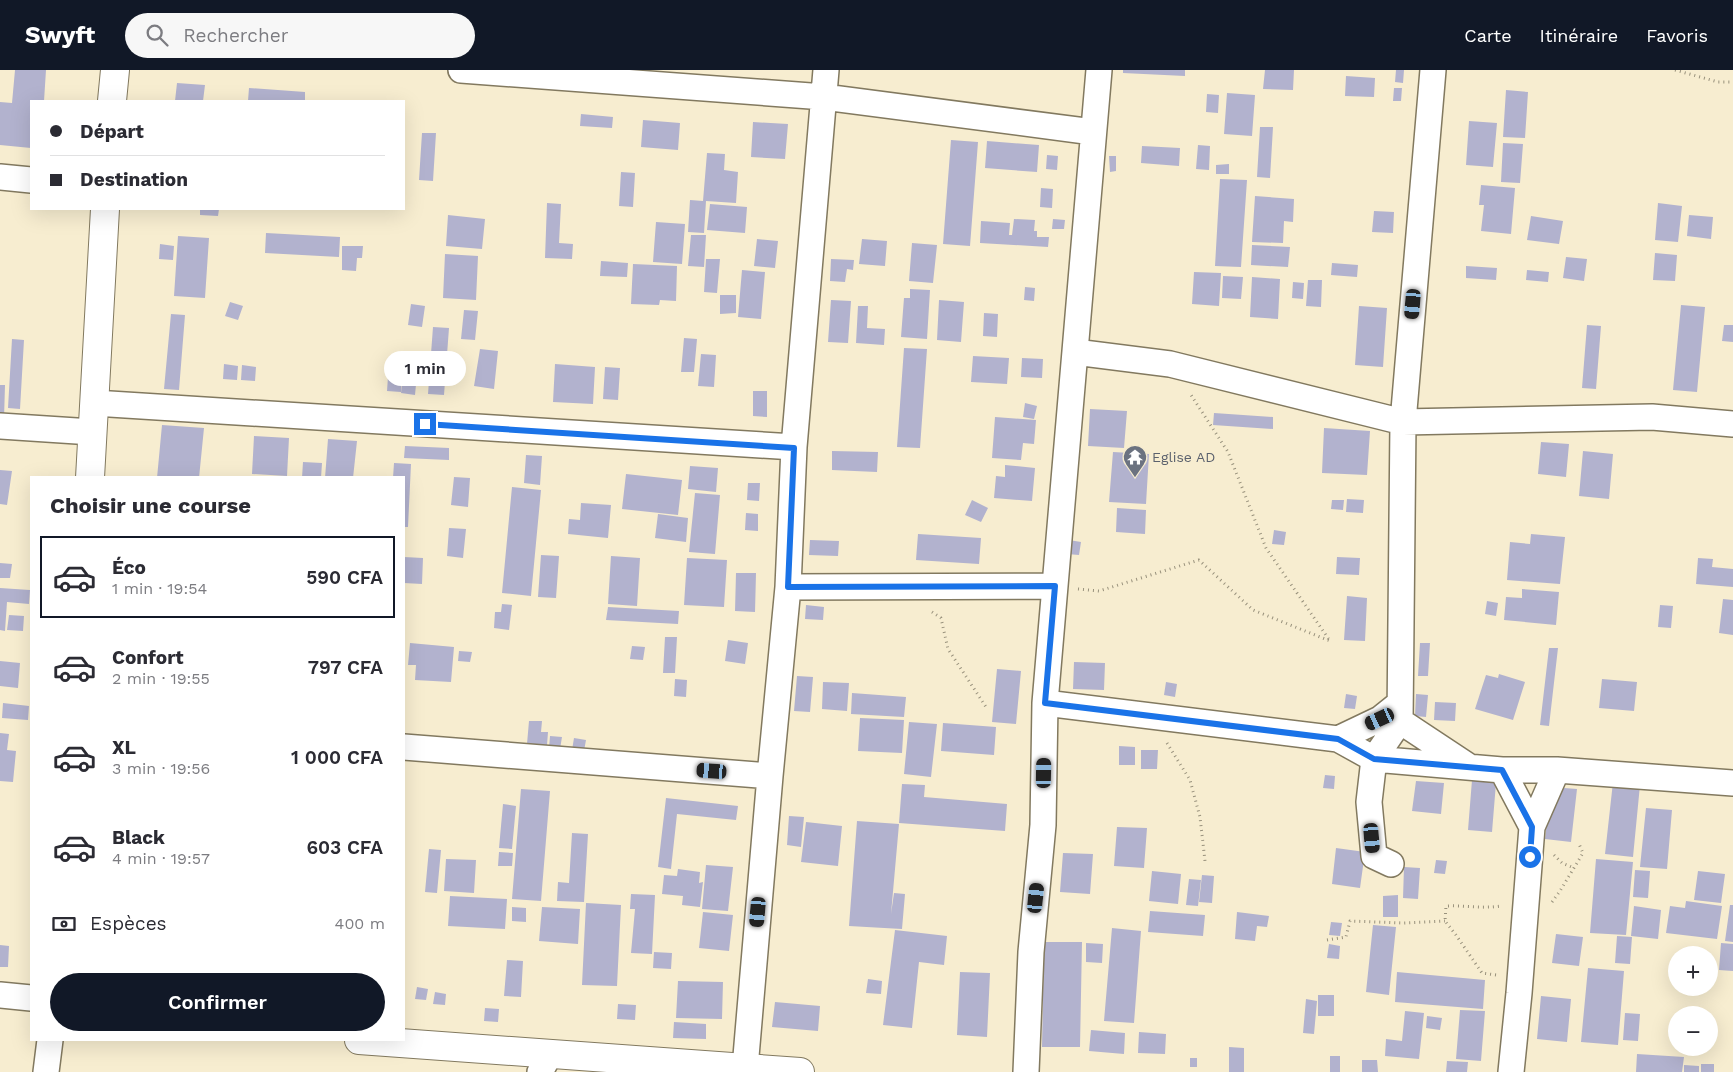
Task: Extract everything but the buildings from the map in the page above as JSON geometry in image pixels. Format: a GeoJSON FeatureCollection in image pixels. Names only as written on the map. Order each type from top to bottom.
{"type":"FeatureCollection","features":[{"type":"Feature","properties":{"kind":"main road"},"geometry":{"type":"LineString","coordinates":[[112,100],[115,70]]}},
{"type":"Feature","properties":{"kind":"main road"},"geometry":{"type":"LineString","coordinates":[[90,476],[105,210]]}},
{"type":"Feature","properties":{"kind":"main road"},"geometry":{"type":"LineString","coordinates":[[367,1041],[545,1063],[745,1068],[800,1072]]}},
{"type":"Feature","properties":{"kind":"street"},"geometry":{"type":"LineString","coordinates":[[461,70],[824,97],[1093,132]]}},
{"type":"Feature","properties":{"kind":"street"},"geometry":{"type":"LineString","coordinates":[[745,1068],[788,587],[794,448],[826,70]]}},
{"type":"Feature","properties":{"kind":"street"},"geometry":{"type":"LineString","coordinates":[[1026,1072],[1031,952],[1043,825],[1045,703],[1098,70]]}},
{"type":"Feature","properties":{"kind":"street"},"geometry":{"type":"LineString","coordinates":[[1391,864],[1374,856],[1369,802],[1374,759],[1400,712],[1403,422],[1434,70]]}},
{"type":"Feature","properties":{"kind":"street"},"geometry":{"type":"LineString","coordinates":[[0,177],[30,180]]}},
{"type":"Feature","properties":{"kind":"street"},"geometry":{"type":"LineString","coordinates":[[1075,352],[1170,364],[1403,422],[1652,417],[1733,424]]}},
{"type":"Feature","properties":{"kind":"street"},"geometry":{"type":"LineString","coordinates":[[94,402],[794,448]]}},
{"type":"Feature","properties":{"kind":"street"},"geometry":{"type":"LineString","coordinates":[[0,426],[92,432]]}},
{"type":"Feature","properties":{"kind":"street"},"geometry":{"type":"LineString","coordinates":[[788,587],[1055,586]]}},
{"type":"Feature","properties":{"kind":"street"},"geometry":{"type":"LineString","coordinates":[[1045,703],[1338,739],[1374,759],[1470,768],[1557,770],[1733,783]]}},
{"type":"Feature","properties":{"kind":"street"},"geometry":{"type":"LineString","coordinates":[[1338,739],[1380,719],[1400,712]]}},
{"type":"Feature","properties":{"kind":"street"},"geometry":{"type":"LineString","coordinates":[[1400,712],[1470,768]]}},
{"type":"Feature","properties":{"kind":"street"},"geometry":{"type":"LineString","coordinates":[[405,747],[770,776]]}},
{"type":"Feature","properties":{"kind":"street"},"geometry":{"type":"LineString","coordinates":[[1502,770],[1532,827]]}},
{"type":"Feature","properties":{"kind":"street"},"geometry":{"type":"LineString","coordinates":[[1511,1072],[1532,827],[1557,770]]}},
{"type":"Feature","properties":{"kind":"street"},"geometry":{"type":"LineString","coordinates":[[0,995],[30,998]]}},
{"type":"Feature","properties":{"kind":"street"},"geometry":{"type":"LineString","coordinates":[[46,1072],[50,1041]]}},
{"type":"Feature","properties":{"kind":"path"},"geometry":{"type":"LineString","coordinates":[[1675,70],[1718,82],[1733,82]]}},
{"type":"Feature","properties":{"kind":"path"},"geometry":{"type":"LineString","coordinates":[[1055,586],[1099,591],[1199,560],[1253,610],[1330,640],[1266,548],[1228,452],[1170,364]]}},
{"type":"Feature","properties":{"kind":"path"},"geometry":{"type":"LineString","coordinates":[[896,587],[941,618],[948,649],[986,707]]}},
{"type":"Feature","properties":{"kind":"path"},"geometry":{"type":"LineString","coordinates":[[1152,716],[1190,780],[1200,817],[1205,861]]}},
{"type":"Feature","properties":{"kind":"path"},"geometry":{"type":"LineString","coordinates":[[1524,934],[1560,892],[1583,852],[1579,844]]}},
{"type":"Feature","properties":{"kind":"path"},"geometry":{"type":"LineString","coordinates":[[1520,977],[1482,974],[1445,921],[1446,906],[1462,905],[1487,908],[1526,903]]}},
{"type":"Feature","properties":{"kind":"path"},"geometry":{"type":"LineString","coordinates":[[1327,940],[1346,937],[1350,921],[1403,923],[1445,921]]}},
{"type":"Feature","properties":{"kind":"place","name":"Eglise AD"},"geometry":{"type":"Point","coordinates":[1135,478]}},
{"type":"Feature","properties":{"kind":"route"},"geometry":{"type":"LineString","coordinates":[[425,424],[794,448],[788,587],[1055,586],[1045,703],[1338,739],[1374,759],[1502,770],[1532,827],[1530,857]]}}]}
